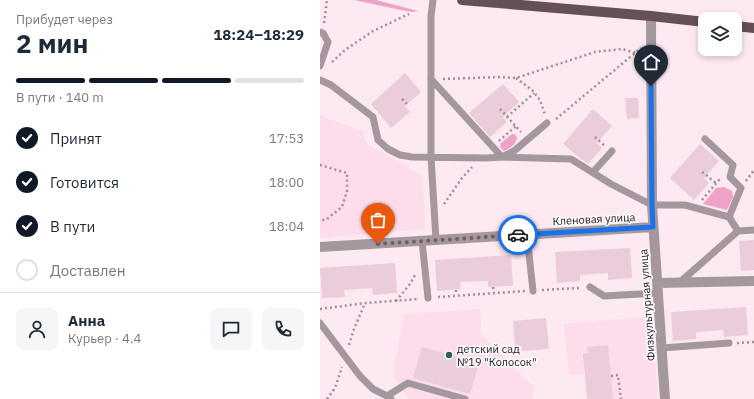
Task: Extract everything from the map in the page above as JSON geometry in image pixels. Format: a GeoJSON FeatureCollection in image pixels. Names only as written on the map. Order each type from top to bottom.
{"type":"FeatureCollection","features":[{"type":"Feature","properties":{"kind":"main road"},"geometry":{"type":"LineString","coordinates":[[462,0],[698,21]]}},
{"type":"Feature","properties":{"kind":"main road"},"geometry":{"type":"LineString","coordinates":[[742,27],[754,28]]}},
{"type":"Feature","properties":{"kind":"street","name":"Физкультурная улица"},"geometry":{"type":"LineString","coordinates":[[651,16],[652,205],[665,399]]}},
{"type":"Feature","properties":{"kind":"street","name":"Кленовая улица"},"geometry":{"type":"LineString","coordinates":[[320,247],[653,227]]}},
{"type":"Feature","properties":{"kind":"street"},"geometry":{"type":"LineString","coordinates":[[658,288],[679,283],[754,281]]}},
{"type":"Feature","properties":{"kind":"lane"},"geometry":{"type":"LineString","coordinates":[[433,0],[431,16],[431,157],[436,240]]}},
{"type":"Feature","properties":{"kind":"lane"},"geometry":{"type":"LineString","coordinates":[[320,66],[328,42],[322,32]]}},
{"type":"Feature","properties":{"kind":"lane"},"geometry":{"type":"LineString","coordinates":[[320,80],[331,85],[373,116],[378,140],[388,149],[400,155],[412,157],[571,159],[611,184],[652,205],[685,205],[729,217],[738,231]]}},
{"type":"Feature","properties":{"kind":"lane"},"geometry":{"type":"LineString","coordinates":[[431,80],[502,157]]}},
{"type":"Feature","properties":{"kind":"lane"},"geometry":{"type":"LineString","coordinates":[[502,157],[514,151],[547,123]]}},
{"type":"Feature","properties":{"kind":"lane"},"geometry":{"type":"LineString","coordinates":[[705,139],[733,165],[730,177],[741,188],[729,217]]}},
{"type":"Feature","properties":{"kind":"lane"},"geometry":{"type":"LineString","coordinates":[[592,172],[612,151]]}},
{"type":"Feature","properties":{"kind":"lane"},"geometry":{"type":"LineString","coordinates":[[679,283],[738,231],[754,230]]}},
{"type":"Feature","properties":{"kind":"lane"},"geometry":{"type":"LineString","coordinates":[[527,235],[533,291]]}},
{"type":"Feature","properties":{"kind":"lane"},"geometry":{"type":"LineString","coordinates":[[422,241],[428,298]]}},
{"type":"Feature","properties":{"kind":"lane"},"geometry":{"type":"LineString","coordinates":[[590,287],[604,296],[658,288]]}},
{"type":"Feature","properties":{"kind":"lane"},"geometry":{"type":"LineString","coordinates":[[320,323],[360,376],[373,389],[389,397],[408,383],[465,399]]}},
{"type":"Feature","properties":{"kind":"lane"},"geometry":{"type":"LineString","coordinates":[[662,348],[729,343]]}},
{"type":"Feature","properties":{"kind":"path"},"geometry":{"type":"LineString","coordinates":[[322,32],[327,0]]}},
{"type":"Feature","properties":{"kind":"path"},"geometry":{"type":"LineString","coordinates":[[330,64],[345,50],[373,31],[409,14]]}},
{"type":"Feature","properties":{"kind":"path"},"geometry":{"type":"LineString","coordinates":[[516,78],[532,90],[540,100],[547,123],[557,119],[651,41]]}},
{"type":"Feature","properties":{"kind":"path"},"geometry":{"type":"LineString","coordinates":[[431,80],[501,77],[516,78],[595,52],[622,49],[636,53]]}},
{"type":"Feature","properties":{"kind":"path"},"geometry":{"type":"LineString","coordinates":[[507,117],[534,93]]}},
{"type":"Feature","properties":{"kind":"path"},"geometry":{"type":"LineString","coordinates":[[402,99],[409,106]]}},
{"type":"Feature","properties":{"kind":"path"},"geometry":{"type":"LineString","coordinates":[[500,109],[527,139]]}},
{"type":"Feature","properties":{"kind":"path"},"geometry":{"type":"LineString","coordinates":[[493,147],[516,126]]}},
{"type":"Feature","properties":{"kind":"path"},"geometry":{"type":"LineString","coordinates":[[595,137],[602,143]]}},
{"type":"Feature","properties":{"kind":"path"},"geometry":{"type":"LineString","coordinates":[[435,218],[462,178],[475,164],[487,158]]}},
{"type":"Feature","properties":{"kind":"path"},"geometry":{"type":"LineString","coordinates":[[320,166],[347,173],[346,190],[342,207],[326,219],[320,221]]}},
{"type":"Feature","properties":{"kind":"path"},"geometry":{"type":"LineString","coordinates":[[702,172],[716,183]]}},
{"type":"Feature","properties":{"kind":"path"},"geometry":{"type":"LineString","coordinates":[[695,208],[719,180],[730,177]]}},
{"type":"Feature","properties":{"kind":"path"},"geometry":{"type":"LineString","coordinates":[[396,301],[410,284],[424,261]]}},
{"type":"Feature","properties":{"kind":"path"},"geometry":{"type":"LineString","coordinates":[[493,287],[494,293]]}},
{"type":"Feature","properties":{"kind":"path"},"geometry":{"type":"LineString","coordinates":[[456,290],[456,295]]}},
{"type":"Feature","properties":{"kind":"path"},"geometry":{"type":"LineString","coordinates":[[320,309],[366,302],[462,295]]}},
{"type":"Feature","properties":{"kind":"path"},"geometry":{"type":"LineString","coordinates":[[327,399],[335,388],[354,329],[366,302]]}},
{"type":"Feature","properties":{"kind":"path"},"geometry":{"type":"LineString","coordinates":[[729,343],[754,342]]}},
{"type":"Feature","properties":{"kind":"path"},"geometry":{"type":"LineString","coordinates":[[611,376],[618,376],[620,399]]}},
{"type":"Feature","properties":{"kind":"shaded area"},"geometry":{"type":"Polygon","coordinates":[[[354,0],[376,0],[418,11],[412,12],[354,0]]]}},
{"type":"Feature","properties":{"kind":"shaded area"},"geometry":{"type":"Polygon","coordinates":[[[320,116],[364,130],[363,137],[368,145],[423,176],[425,229],[320,238],[320,116]]]}},
{"type":"Feature","properties":{"kind":"shaded area"},"geometry":{"type":"Polygon","coordinates":[[[512,134],[515,134],[517,138],[515,143],[509,149],[504,151],[500,147],[501,143],[512,134]]]}},
{"type":"Feature","properties":{"kind":"shaded area"},"geometry":{"type":"Polygon","coordinates":[[[724,187],[732,191],[733,197],[727,210],[703,204],[716,188],[724,187]]]}},
{"type":"Feature","properties":{"kind":"shaded area","name":"детский сад №19 \"Колосок\""},"geometry":{"type":"Polygon","coordinates":[[[480,309],[481,334],[534,388],[532,399],[409,399],[393,376],[404,314],[480,309]]]}},
{"type":"Feature","properties":{"kind":"shaded area","name":"детский сад №19 \"Колосок\""},"geometry":{"type":"Polygon","coordinates":[[[652,316],[658,399],[587,399],[585,374],[569,375],[564,324],[652,316]]]}},
{"type":"Feature","properties":{"kind":"building"},"geometry":{"type":"Polygon","coordinates":[[[405,73],[421,92],[405,106],[410,112],[391,128],[371,104],[405,73]]]}},
{"type":"Feature","properties":{"kind":"building"},"geometry":{"type":"Polygon","coordinates":[[[503,84],[519,102],[503,117],[507,122],[490,137],[469,113],[503,84]]]}},
{"type":"Feature","properties":{"kind":"building"},"geometry":{"type":"Polygon","coordinates":[[[625,98],[638,98],[639,118],[627,119],[625,98]]]}},
{"type":"Feature","properties":{"kind":"building"},"geometry":{"type":"Polygon","coordinates":[[[593,109],[612,126],[597,143],[602,148],[588,164],[563,144],[593,109]]]}},
{"type":"Feature","properties":{"kind":"building"},"geometry":{"type":"Polygon","coordinates":[[[700,144],[719,161],[704,178],[709,183],[694,200],[670,178],[700,144]]]}},
{"type":"Feature","properties":{"kind":"building"},"geometry":{"type":"Polygon","coordinates":[[[754,240],[754,270],[741,271],[739,241],[754,240]]]}},
{"type":"Feature","properties":{"kind":"building"},"geometry":{"type":"Polygon","coordinates":[[[630,248],[632,278],[608,280],[608,273],[580,275],[580,281],[557,283],[555,252],[630,248]]]}},
{"type":"Feature","properties":{"kind":"building"},"geometry":{"type":"Polygon","coordinates":[[[511,255],[513,286],[488,287],[488,281],[460,282],[461,289],[437,291],[435,260],[511,255]]]}},
{"type":"Feature","properties":{"kind":"building"},"geometry":{"type":"Polygon","coordinates":[[[395,263],[397,293],[373,295],[372,288],[344,290],[345,297],[322,298],[320,268],[395,263]]]}},
{"type":"Feature","properties":{"kind":"building"},"geometry":{"type":"Polygon","coordinates":[[[746,307],[748,335],[724,337],[723,330],[696,332],[696,339],[673,341],[671,312],[746,307]]]}},
{"type":"Feature","properties":{"kind":"building"},"geometry":{"type":"Polygon","coordinates":[[[546,318],[549,349],[522,351],[522,346],[515,347],[513,321],[546,318]]]}},
{"type":"Feature","properties":{"kind":"building"},"geometry":{"type":"Polygon","coordinates":[[[608,345],[613,399],[587,399],[583,354],[588,353],[587,347],[608,345]]]}},
{"type":"Feature","properties":{"kind":"building"},"geometry":{"type":"Polygon","coordinates":[[[422,347],[479,363],[470,394],[413,378],[422,347]]]}},
{"type":"Feature","properties":{"kind":"way so far"},"geometry":{"type":"LineString","coordinates":[[378,244],[518,235]]}},
{"type":"Feature","properties":{"kind":"place","name":"детский сад №19 \"Колосок\""},"geometry":{"type":"Point","coordinates":[449,355]}},
{"type":"Feature","properties":{"kind":"route"},"geometry":{"type":"LineString","coordinates":[[518,235],[653,227],[651,86]]}}]}
